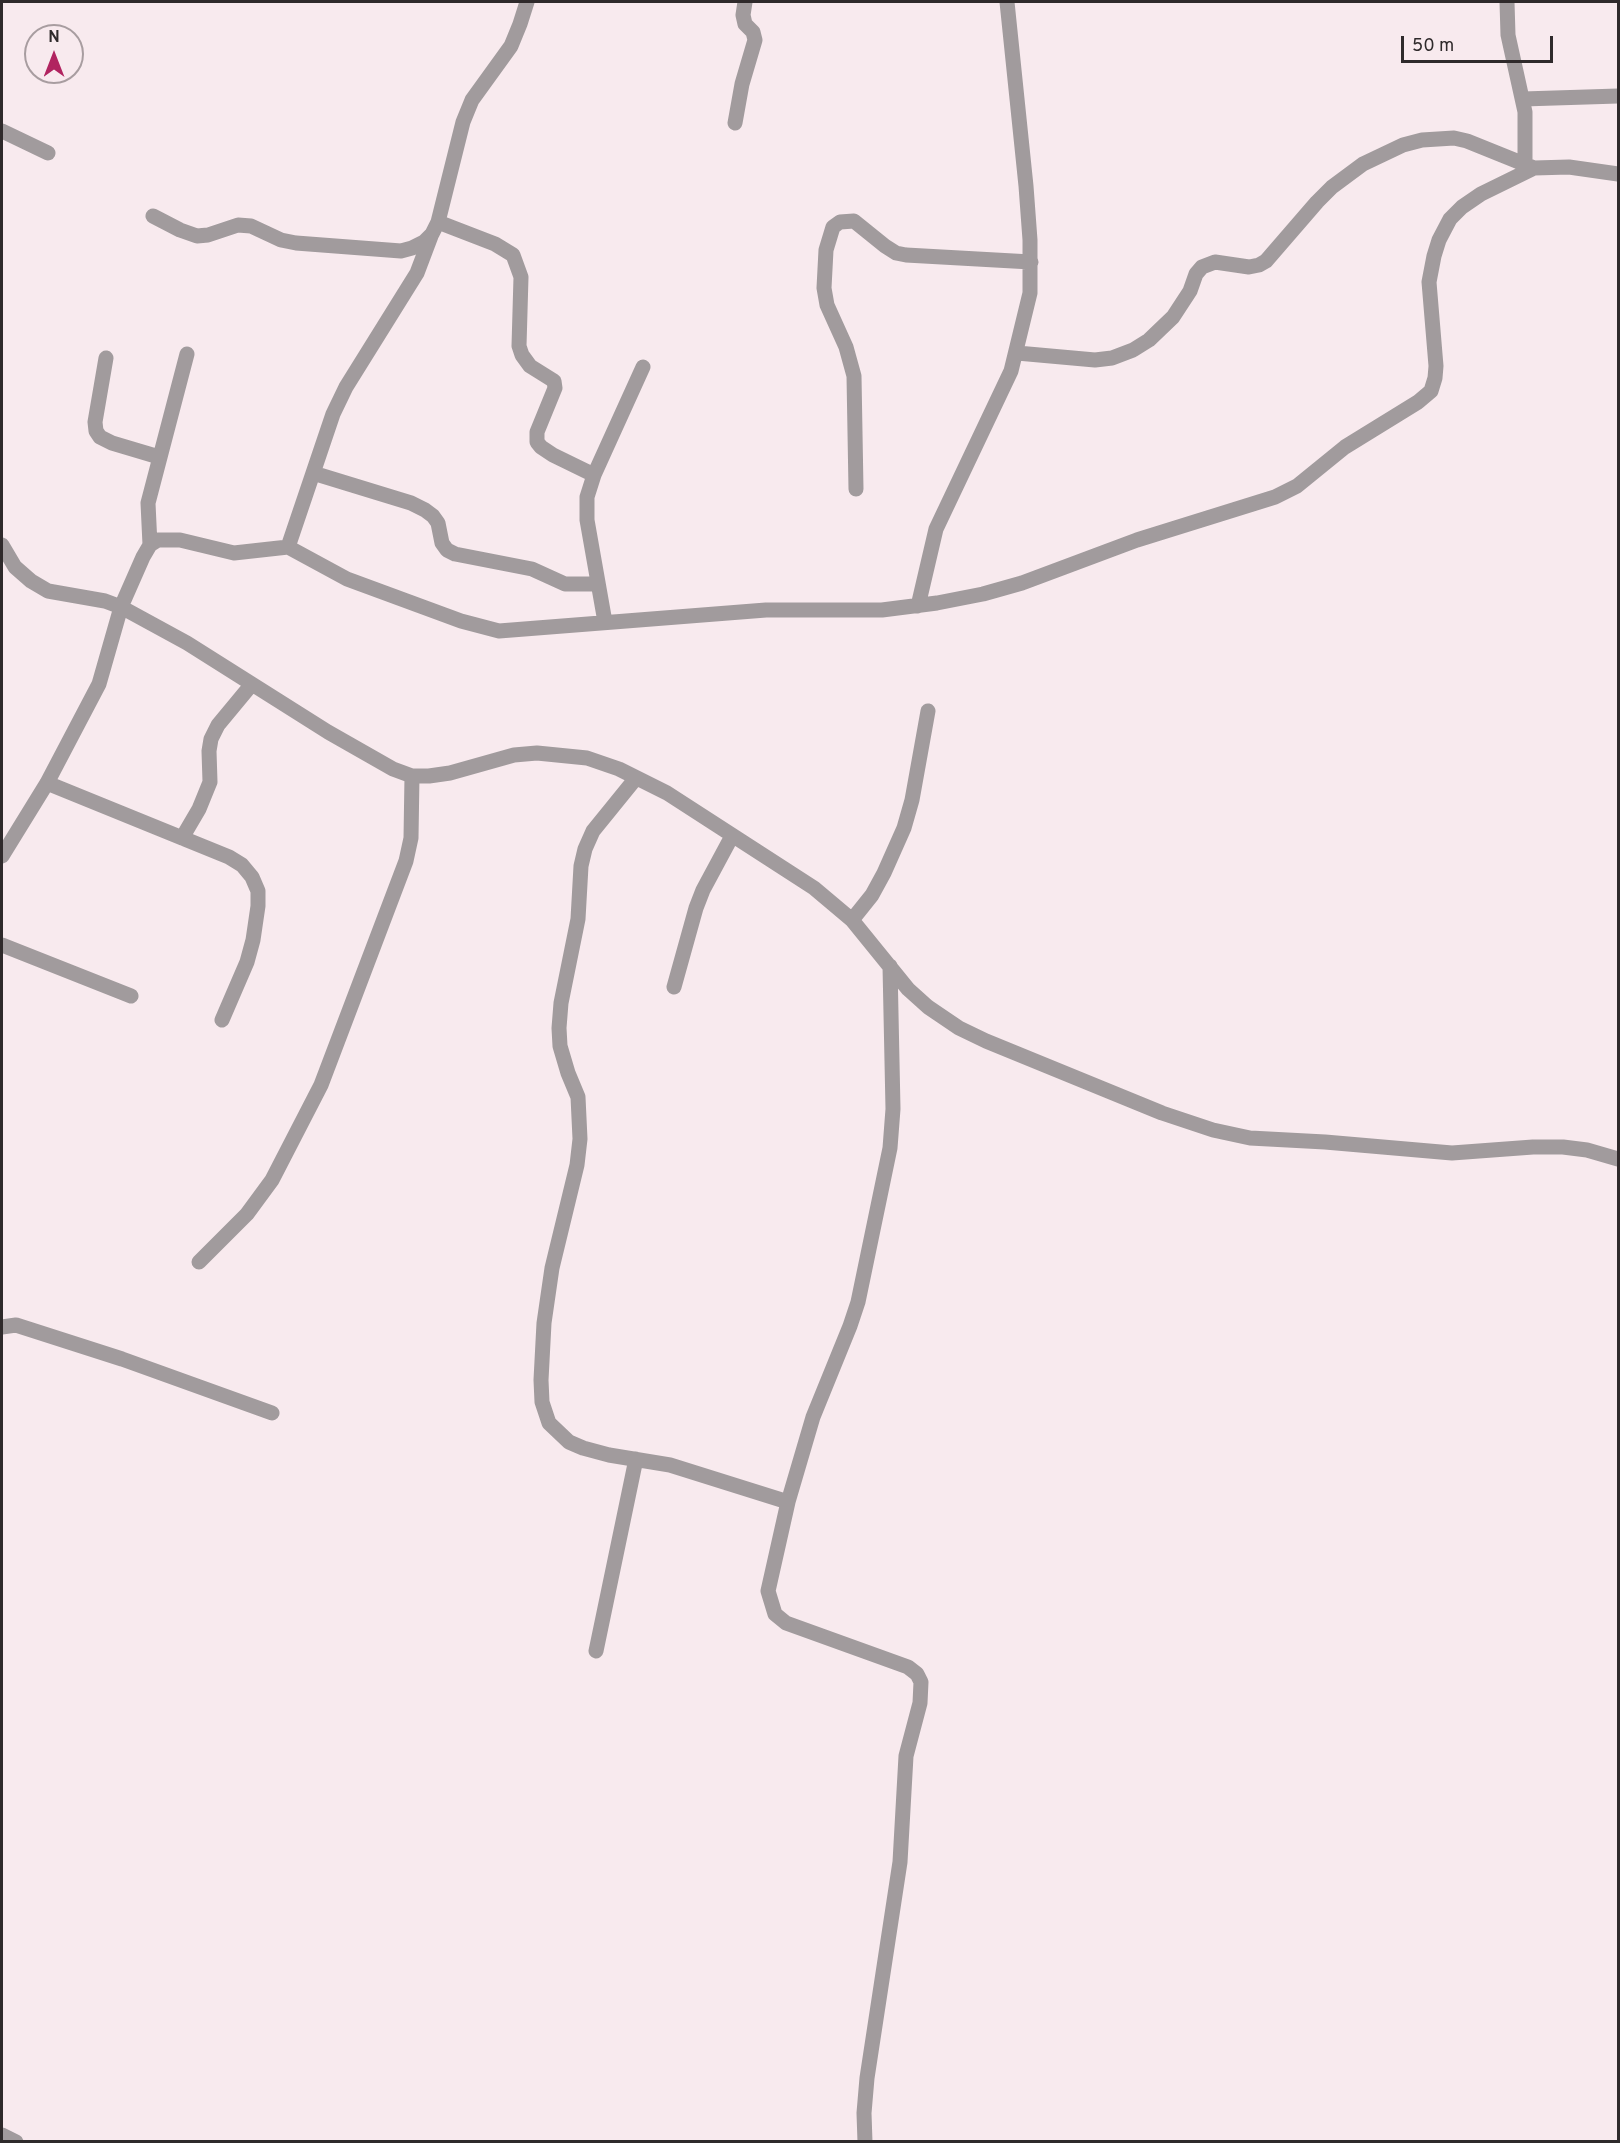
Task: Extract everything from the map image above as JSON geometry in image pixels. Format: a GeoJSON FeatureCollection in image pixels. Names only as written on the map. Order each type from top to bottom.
{"type":"FeatureCollection","features":[{"type":"Feature","properties":{"kind":"street"},"geometry":{"type":"LineString","coordinates":[[288,547],[333,414],[346,387],[417,273],[435,228],[463,122],[472,100],[511,46],[527,2]]}},
{"type":"Feature","properties":{"kind":"street"},"geometry":{"type":"LineString","coordinates":[[735,123],[742,84],[754,50],[755,40],[753,32],[745,24],[744,2]]}},
{"type":"Feature","properties":{"kind":"street"},"geometry":{"type":"LineString","coordinates":[[918,606],[936,529],[968,466],[1011,371],[1017,354],[1030,293],[1031,262],[1026,186],[1007,2]]}},
{"type":"Feature","properties":{"kind":"street"},"geometry":{"type":"LineString","coordinates":[[1507,2],[1508,35],[1523,99],[1530,166]]}},
{"type":"Feature","properties":{"kind":"street"},"geometry":{"type":"LineString","coordinates":[[1523,99],[1618,96]]}},
{"type":"Feature","properties":{"kind":"street"},"geometry":{"type":"LineString","coordinates":[[2,131],[48,153]]}},
{"type":"Feature","properties":{"kind":"street"},"geometry":{"type":"LineString","coordinates":[[1017,354],[1095,360],[1133,350],[1149,340],[1173,317],[1202,267],[1215,262],[1249,267],[1266,261],[1332,187],[1363,164],[1422,140],[1454,138],[1530,166],[1569,167],[1618,174]]}},
{"type":"Feature","properties":{"kind":"street"},"geometry":{"type":"LineString","coordinates":[[146,551],[158,540],[169,539],[234,553],[288,547],[347,579],[483,628],[511,631],[766,610],[882,610],[982,594],[1022,583],[1137,540],[1275,497],[1297,486],[1363,434],[1418,402],[1431,391],[1435,378],[1429,282],[1439,240],[1450,219],[1462,207],[1530,166]]}},
{"type":"Feature","properties":{"kind":"street"},"geometry":{"type":"LineString","coordinates":[[153,216],[197,236],[208,235],[238,225],[252,226],[281,240],[296,243],[401,251],[424,242],[435,228]]}},
{"type":"Feature","properties":{"kind":"street"},"geometry":{"type":"LineString","coordinates":[[856,489],[854,376],[824,288],[826,250],[833,227],[840,222],[854,221],[885,246],[896,253],[906,255],[1031,262]]}},
{"type":"Feature","properties":{"kind":"street"},"geometry":{"type":"LineString","coordinates":[[435,228],[495,244],[513,255],[521,277],[519,346],[522,356],[530,366],[554,381],[555,388],[537,432],[537,442],[553,455],[594,475]]}},
{"type":"Feature","properties":{"kind":"street"},"geometry":{"type":"LineString","coordinates":[[2,856],[47,783],[99,684],[124,600],[146,551],[148,503],[187,354]]}},
{"type":"Feature","properties":{"kind":"street"},"geometry":{"type":"LineString","coordinates":[[106,358],[95,422],[96,430],[100,437],[112,443],[159,457]]}},
{"type":"Feature","properties":{"kind":"street"},"geometry":{"type":"LineString","coordinates":[[604,622],[587,520],[587,497],[594,475],[643,367]]}},
{"type":"Feature","properties":{"kind":"street"},"geometry":{"type":"LineString","coordinates":[[313,473],[411,503],[425,510],[438,523],[442,543],[447,550],[455,554],[525,567],[565,584],[598,584]]}},
{"type":"Feature","properties":{"kind":"street"},"geometry":{"type":"LineString","coordinates":[[2,545],[15,567],[48,591],[105,601],[124,600],[187,643],[393,770],[411,776],[450,773],[514,755],[537,753],[587,758],[619,769],[667,793],[814,888],[852,920],[908,989],[928,1007],[959,1028],[1162,1113],[1213,1130],[1250,1138],[1452,1153],[1563,1147],[1587,1150],[1618,1159]]}},
{"type":"Feature","properties":{"kind":"street"},"geometry":{"type":"LineString","coordinates":[[182,838],[199,809],[210,782],[208,751],[211,739],[219,725],[252,684]]}},
{"type":"Feature","properties":{"kind":"street"},"geometry":{"type":"LineString","coordinates":[[852,920],[876,887],[904,828],[912,800],[928,711]]}},
{"type":"Feature","properties":{"kind":"street"},"geometry":{"type":"LineString","coordinates":[[199,1263],[246,1214],[272,1180],[321,1085],[406,861],[411,838],[411,776]]}},
{"type":"Feature","properties":{"kind":"street"},"geometry":{"type":"LineString","coordinates":[[636,778],[593,831],[581,866],[578,919],[561,1003],[559,1028],[560,1046],[578,1097],[580,1138],[577,1165],[552,1268],[544,1323],[542,1402],[549,1423],[569,1442],[583,1448],[609,1455],[670,1465],[788,1502]]}},
{"type":"Feature","properties":{"kind":"street"},"geometry":{"type":"LineString","coordinates":[[47,783],[229,856],[242,865],[252,877],[258,891],[253,940],[247,962],[222,1020]]}},
{"type":"Feature","properties":{"kind":"street"},"geometry":{"type":"LineString","coordinates":[[674,987],[696,908],[732,836]]}},
{"type":"Feature","properties":{"kind":"street"},"geometry":{"type":"LineString","coordinates":[[2,945],[131,996]]}},
{"type":"Feature","properties":{"kind":"street"},"geometry":{"type":"LineString","coordinates":[[865,2142],[864,2113],[867,2078],[900,1862],[906,1755],[920,1703],[921,1682],[908,1667],[786,1623],[775,1614],[768,1591],[788,1502],[813,1417],[858,1302],[890,1148],[893,1109],[890,966]]}},
{"type":"Feature","properties":{"kind":"street"},"geometry":{"type":"LineString","coordinates":[[2,1327],[16,1325],[122,1359],[272,1413]]}},
{"type":"Feature","properties":{"kind":"street"},"geometry":{"type":"LineString","coordinates":[[596,1651],[636,1459]]}},
{"type":"Feature","properties":{"kind":"street"},"geometry":{"type":"LineString","coordinates":[[2,2135],[16,2142]]}}]}
